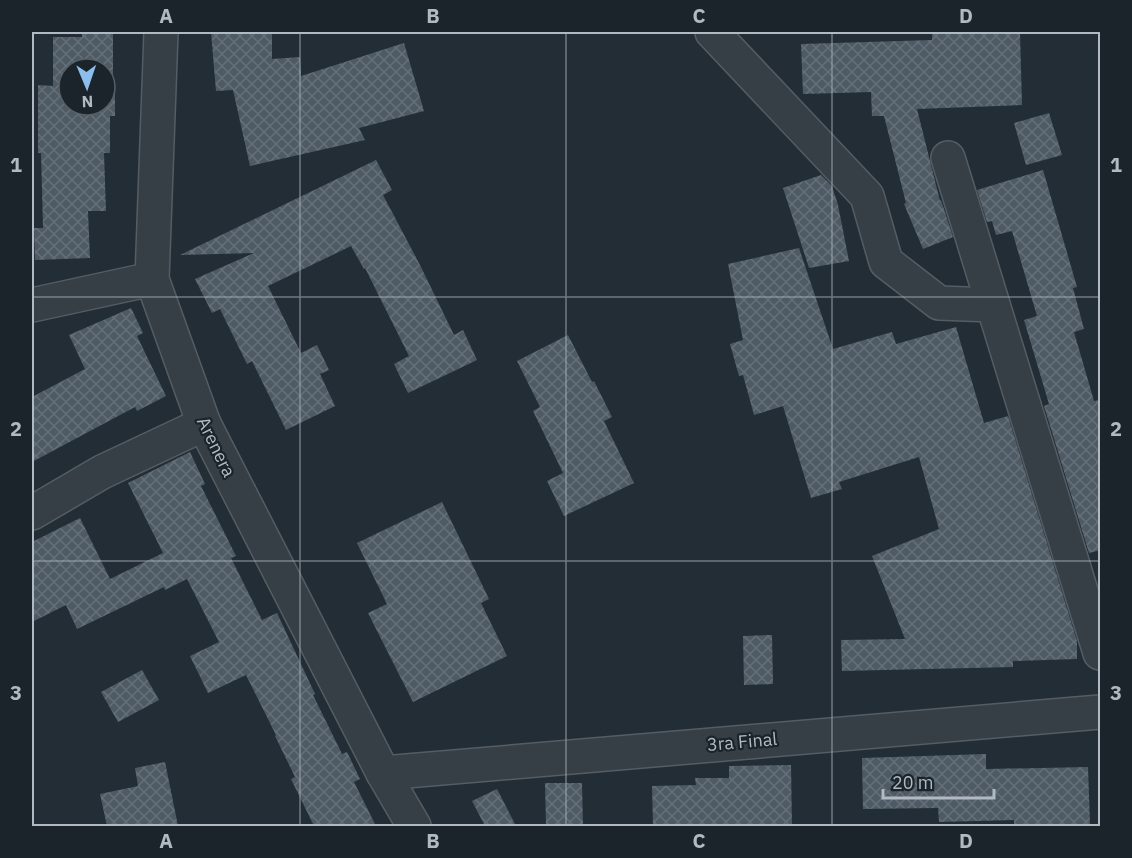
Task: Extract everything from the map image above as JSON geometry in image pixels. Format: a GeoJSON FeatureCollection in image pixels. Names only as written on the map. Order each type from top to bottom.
{"type":"FeatureCollection","features":[{"type":"Feature","properties":{"kind":"street","name":"Arenera"},"geometry":{"type":"LineString","coordinates":[[161,32],[152,279],[204,424],[383,773],[414,826]]}},
{"type":"Feature","properties":{"kind":"street"},"geometry":{"type":"LineString","coordinates":[[711,32],[867,196],[886,262],[939,303],[993,305]]}},
{"type":"Feature","properties":{"kind":"street"},"geometry":{"type":"LineString","coordinates":[[948,158],[1101,653]]}},
{"type":"Feature","properties":{"kind":"street"},"geometry":{"type":"LineString","coordinates":[[32,305],[152,279]]}},
{"type":"Feature","properties":{"kind":"street"},"geometry":{"type":"LineString","coordinates":[[32,513],[102,472],[204,424]]}},
{"type":"Feature","properties":{"kind":"street","name":"3ra Final"},"geometry":{"type":"LineString","coordinates":[[383,773],[1101,712]]}},
{"type":"Feature","properties":{"kind":"building"},"geometry":{"type":"Polygon","coordinates":[[[82,32],[113,32],[113,57],[57,57],[57,117],[110,117],[110,153],[104,153],[106,211],[88,211],[90,258],[35,260],[34,228],[43,228],[41,153],[38,153],[38,85],[53,86],[53,37],[82,37],[82,32]]]}},
{"type":"Feature","properties":{"kind":"building"},"geometry":{"type":"Polygon","coordinates":[[[211,32],[272,32],[272,59],[300,57],[301,76],[404,43],[424,111],[359,128],[365,140],[250,166],[233,90],[216,91],[211,32]]]}},
{"type":"Feature","properties":{"kind":"building"},"geometry":{"type":"Polygon","coordinates":[[[932,32],[1020,32],[1022,105],[917,109],[940,201],[953,237],[923,249],[904,204],[906,203],[884,116],[872,116],[871,92],[803,94],[801,44],[932,40],[932,32]]]}},
{"type":"Feature","properties":{"kind":"building"},"geometry":{"type":"Polygon","coordinates":[[[1049,113],[1062,155],[1026,165],[1014,123],[1049,113]]]}},
{"type":"Feature","properties":{"kind":"building"},"geometry":{"type":"Polygon","coordinates":[[[376,160],[392,190],[383,195],[454,335],[463,330],[477,360],[408,393],[394,364],[409,356],[365,268],[351,246],[268,286],[301,353],[317,345],[329,370],[320,374],[335,406],[286,430],[252,361],[247,364],[220,309],[212,313],[195,279],[254,253],[180,255],[376,160]]]}},
{"type":"Feature","properties":{"kind":"building"},"geometry":{"type":"Polygon","coordinates":[[[1043,170],[1077,287],[1073,288],[1084,329],[1074,332],[1094,401],[1101,400],[1101,550],[1089,553],[1044,406],[1049,404],[1024,320],[1037,316],[1012,231],[996,235],[992,221],[987,222],[977,190],[1043,170]]]}},
{"type":"Feature","properties":{"kind":"building"},"geometry":{"type":"Polygon","coordinates":[[[821,175],[832,186],[849,261],[809,268],[783,188],[821,175]]]}},
{"type":"Feature","properties":{"kind":"building"},"geometry":{"type":"Polygon","coordinates":[[[799,248],[833,349],[892,332],[896,344],[956,327],[984,423],[1008,416],[1077,641],[1077,659],[1013,661],[1013,667],[842,671],[841,640],[905,639],[872,556],[939,529],[919,457],[839,482],[842,489],[811,498],[783,406],[754,415],[743,375],[739,376],[730,344],[743,340],[728,264],[799,248]]]}},
{"type":"Feature","properties":{"kind":"building"},"geometry":{"type":"Polygon","coordinates":[[[131,308],[143,333],[137,336],[166,396],[137,411],[135,407],[32,462],[32,397],[85,369],[69,335],[131,308]]]}},
{"type":"Feature","properties":{"kind":"building"},"geometry":{"type":"Polygon","coordinates":[[[568,335],[612,417],[604,421],[634,483],[564,516],[547,481],[563,473],[533,411],[540,407],[517,361],[568,335]]]}},
{"type":"Feature","properties":{"kind":"building"},"geometry":{"type":"Polygon","coordinates":[[[190,452],[205,484],[201,486],[236,556],[231,558],[262,620],[277,613],[342,754],[347,752],[360,779],[354,782],[376,826],[314,826],[291,779],[295,777],[246,675],[208,693],[190,656],[219,642],[187,579],[165,590],[164,587],[77,629],[66,605],[32,622],[32,542],[80,518],[110,579],[163,553],[128,483],[190,452]]]}},
{"type":"Feature","properties":{"kind":"building"},"geometry":{"type":"Polygon","coordinates":[[[442,502],[489,599],[481,603],[507,656],[413,702],[368,613],[387,604],[357,543],[442,502]]]}},
{"type":"Feature","properties":{"kind":"building"},"geometry":{"type":"Polygon","coordinates":[[[772,635],[773,684],[744,685],[743,636],[772,635]]]}},
{"type":"Feature","properties":{"kind":"building"},"geometry":{"type":"Polygon","coordinates":[[[142,670],[159,700],[118,722],[101,692],[142,670]]]}},
{"type":"Feature","properties":{"kind":"building"},"geometry":{"type":"Polygon","coordinates":[[[986,754],[986,769],[1088,767],[1090,824],[1014,826],[1014,820],[939,822],[938,808],[863,809],[862,758],[986,754]]]}},
{"type":"Feature","properties":{"kind":"building"},"geometry":{"type":"Polygon","coordinates":[[[165,762],[178,826],[107,826],[100,794],[138,786],[135,768],[165,762]]]}},
{"type":"Feature","properties":{"kind":"building"},"geometry":{"type":"Polygon","coordinates":[[[791,765],[792,824],[653,826],[652,786],[696,785],[695,778],[729,778],[729,766],[791,765]]]}},
{"type":"Feature","properties":{"kind":"building"},"geometry":{"type":"Polygon","coordinates":[[[545,783],[582,783],[583,826],[546,826],[545,783]]]}},
{"type":"Feature","properties":{"kind":"building"},"geometry":{"type":"Polygon","coordinates":[[[497,789],[516,826],[485,826],[472,801],[497,789]]]}}]}
